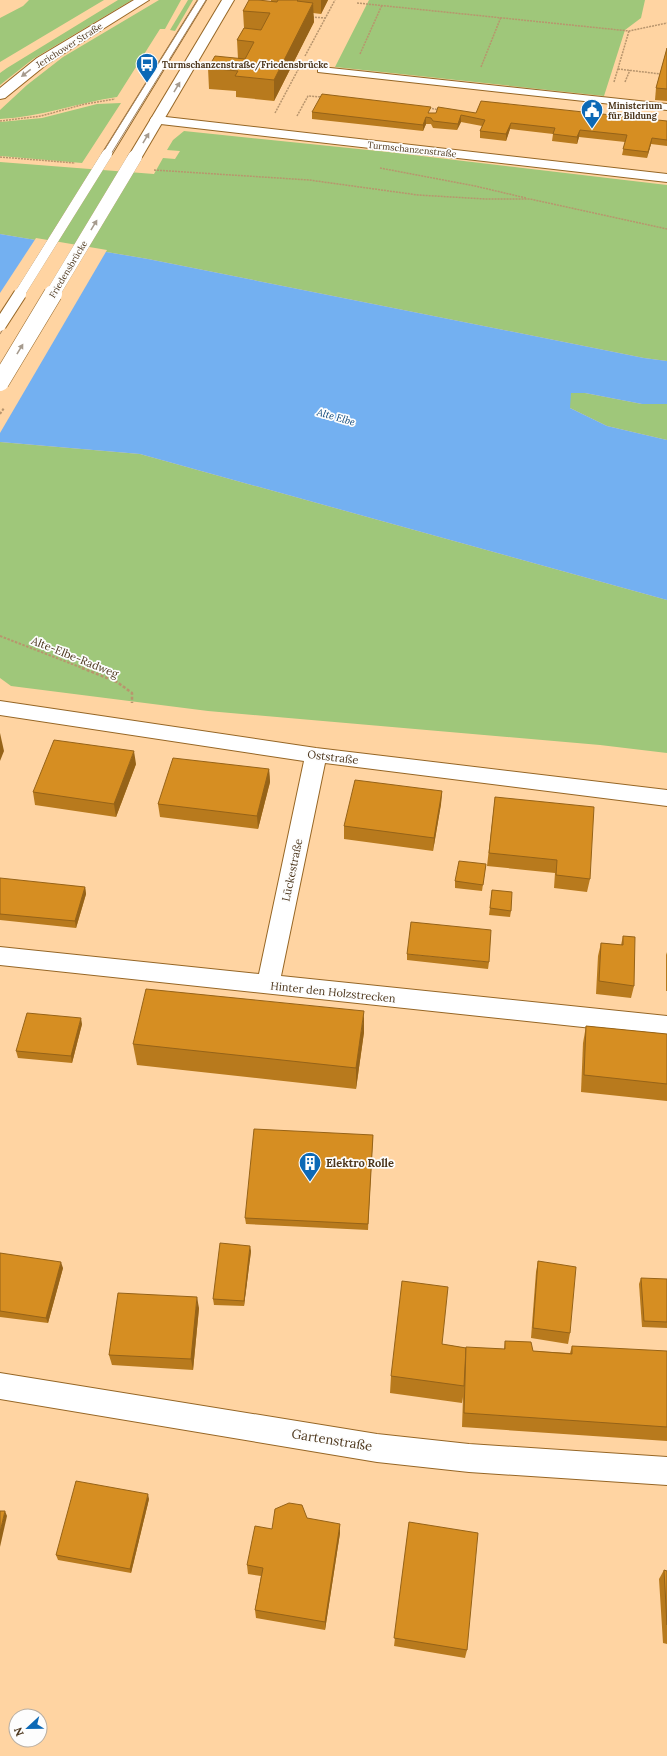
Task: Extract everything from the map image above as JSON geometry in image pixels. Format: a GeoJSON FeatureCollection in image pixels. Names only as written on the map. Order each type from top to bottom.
{"type":"FeatureCollection","features":[{"type":"Feature","properties":{"kind":"street","name":"Jerichower Straße"},"geometry":{"type":"LineString","coordinates":[[0,95],[42,61],[142,0]]}},
{"type":"Feature","properties":{"kind":"street"},"geometry":{"type":"LineString","coordinates":[[157,120],[228,0]]}},
{"type":"Feature","properties":{"kind":"street","name":"Turmschanzenstraße"},"geometry":{"type":"LineString","coordinates":[[157,120],[667,178]]}},
{"type":"Feature","properties":{"kind":"street","name":"Friedensbrücke"},"geometry":{"type":"LineString","coordinates":[[0,382],[157,120]]}},
{"type":"Feature","properties":{"kind":"street","name":"Oststraße"},"geometry":{"type":"LineString","coordinates":[[0,708],[316,756],[667,798]]}},
{"type":"Feature","properties":{"kind":"street","name":"Lückestraße"},"geometry":{"type":"LineString","coordinates":[[268,985],[316,756]]}},
{"type":"Feature","properties":{"kind":"street","name":"Hinter den Holzstrecken"},"geometry":{"type":"LineString","coordinates":[[0,956],[667,1026]]}},
{"type":"Feature","properties":{"kind":"street","name":"Gartenstraße"},"geometry":{"type":"LineString","coordinates":[[0,1386],[377,1448],[469,1458],[667,1471]]}},
{"type":"Feature","properties":{"kind":"lane"},"geometry":{"type":"LineString","coordinates":[[0,325],[202,0]]}},
{"type":"Feature","properties":{"kind":"lane"},"geometry":{"type":"LineString","coordinates":[[321,70],[667,107]]}},
{"type":"Feature","properties":{"kind":"path"},"geometry":{"type":"LineString","coordinates":[[304,59],[335,0]]}},
{"type":"Feature","properties":{"kind":"path"},"geometry":{"type":"LineString","coordinates":[[357,3],[629,30],[667,23]]}},
{"type":"Feature","properties":{"kind":"path"},"geometry":{"type":"LineString","coordinates":[[352,74],[382,5]]}},
{"type":"Feature","properties":{"kind":"path"},"geometry":{"type":"LineString","coordinates":[[306,17],[325,18]]}},
{"type":"Feature","properties":{"kind":"path"},"geometry":{"type":"LineString","coordinates":[[474,86],[501,17]]}},
{"type":"Feature","properties":{"kind":"path"},"geometry":{"type":"LineString","coordinates":[[608,101],[629,30]]}},
{"type":"Feature","properties":{"kind":"path"},"geometry":{"type":"LineString","coordinates":[[265,133],[300,66]]}},
{"type":"Feature","properties":{"kind":"path"},"geometry":{"type":"LineString","coordinates":[[618,69],[661,74]]}},
{"type":"Feature","properties":{"kind":"path"},"geometry":{"type":"LineString","coordinates":[[425,108],[449,111],[460,85]]}},
{"type":"Feature","properties":{"kind":"path"},"geometry":{"type":"LineString","coordinates":[[286,135],[308,96],[324,97]]}},
{"type":"Feature","properties":{"kind":"path"},"geometry":{"type":"LineString","coordinates":[[0,120],[41,116],[106,100],[140,101]]}},
{"type":"Feature","properties":{"kind":"path"},"geometry":{"type":"LineString","coordinates":[[0,157],[82,164]]}},
{"type":"Feature","properties":{"kind":"path"},"geometry":{"type":"LineString","coordinates":[[376,168],[475,186],[667,229]]}},
{"type":"Feature","properties":{"kind":"path"},"geometry":{"type":"LineString","coordinates":[[152,170],[308,180],[418,195],[485,200],[530,199]]}},
{"type":"Feature","properties":{"kind":"path","name":"Alte-Elbe-Radweg"},"geometry":{"type":"LineString","coordinates":[[0,636],[118,682],[132,693],[134,728]]}},
{"type":"Feature","properties":{"kind":"green space"},"geometry":{"type":"Polygon","coordinates":[[[29,0],[104,0],[0,62],[0,18],[23,6],[29,0]]]}},
{"type":"Feature","properties":{"kind":"green space"},"geometry":{"type":"Polygon","coordinates":[[[118,0],[132,0],[33,59],[0,85],[0,73],[118,0]]]}},
{"type":"Feature","properties":{"kind":"green space"},"geometry":{"type":"Polygon","coordinates":[[[159,0],[181,0],[165,29],[160,29],[117,97],[30,116],[0,119],[0,110],[27,85],[63,57],[159,0]]]}},
{"type":"Feature","properties":{"kind":"green space"},"geometry":{"type":"Polygon","coordinates":[[[188,0],[193,0],[175,31],[170,30],[188,0]]]}},
{"type":"Feature","properties":{"kind":"green space"},"geometry":{"type":"Polygon","coordinates":[[[369,0],[645,0],[641,18],[625,30],[604,96],[335,67],[369,0]]]}},
{"type":"Feature","properties":{"kind":"green space"},"geometry":{"type":"Polygon","coordinates":[[[121,103],[82,163],[0,156],[0,122],[42,118],[97,104],[121,103]]]}},
{"type":"Feature","properties":{"kind":"green space"},"geometry":{"type":"Polygon","coordinates":[[[184,131],[388,152],[667,185],[667,361],[644,358],[148,259],[0,234],[0,162],[154,174],[163,158],[175,159],[180,151],[167,150],[173,140],[184,131]]]}},
{"type":"Feature","properties":{"kind":"green space"},"geometry":{"type":"Polygon","coordinates":[[[570,393],[585,393],[642,404],[667,404],[667,440],[607,426],[570,408],[570,393]]]}},
{"type":"Feature","properties":{"kind":"green space"},"geometry":{"type":"Polygon","coordinates":[[[0,442],[140,454],[667,600],[667,753],[600,745],[208,711],[11,686],[0,678],[0,442]]]}},
{"type":"Feature","properties":{"kind":"water","name":"Alte Elbe"},"geometry":{"type":"Polygon","coordinates":[[[0,234],[148,259],[644,358],[667,361],[667,404],[642,404],[585,393],[571,393],[570,408],[607,426],[667,440],[667,600],[140,454],[0,442],[0,234]]]}},
{"type":"Feature","properties":{"kind":"pier"},"geometry":{"type":"Polygon","coordinates":[[[36,238],[107,250],[0,433],[0,293],[36,238]]]}},
{"type":"Feature","properties":{"kind":"building"},"geometry":{"type":"Polygon","coordinates":[[[249,0],[277,2],[278,0],[298,0],[297,1],[313,3],[274,80],[235,76],[238,71],[208,68],[215,56],[245,59],[254,42],[237,40],[244,28],[261,30],[270,13],[243,11],[249,0]]]}},
{"type":"Feature","properties":{"kind":"building"},"geometry":{"type":"Polygon","coordinates":[[[667,48],[667,89],[656,88],[667,48]]]}},
{"type":"Feature","properties":{"kind":"building","name":"Ministerium für Bildung"},"geometry":{"type":"Polygon","coordinates":[[[322,94],[431,107],[428,113],[436,113],[438,107],[476,113],[481,101],[667,121],[667,140],[652,138],[648,152],[623,149],[627,135],[580,130],[577,137],[553,134],[555,128],[511,123],[506,134],[480,131],[485,120],[461,115],[458,124],[433,121],[431,118],[426,117],[423,125],[312,112],[322,94]]]}},
{"type":"Feature","properties":{"kind":"building"},"geometry":{"type":"Polygon","coordinates":[[[54,740],[134,751],[114,804],[33,792],[54,740]]]}},
{"type":"Feature","properties":{"kind":"building"},"geometry":{"type":"Polygon","coordinates":[[[173,758],[269,769],[257,816],[158,804],[173,758]]]}},
{"type":"Feature","properties":{"kind":"building"},"geometry":{"type":"Polygon","coordinates":[[[355,780],[442,791],[434,838],[344,826],[355,780]]]}},
{"type":"Feature","properties":{"kind":"building"},"geometry":{"type":"Polygon","coordinates":[[[495,797],[594,807],[590,879],[556,875],[557,860],[489,853],[495,797]]]}},
{"type":"Feature","properties":{"kind":"building"},"geometry":{"type":"Polygon","coordinates":[[[459,861],[486,864],[483,885],[455,881],[459,861]]]}},
{"type":"Feature","properties":{"kind":"building"},"geometry":{"type":"Polygon","coordinates":[[[0,878],[85,887],[75,921],[0,914],[0,878]]]}},
{"type":"Feature","properties":{"kind":"building"},"geometry":{"type":"Polygon","coordinates":[[[492,890],[512,892],[511,911],[490,908],[492,890]]]}},
{"type":"Feature","properties":{"kind":"building"},"geometry":{"type":"Polygon","coordinates":[[[411,922],[491,930],[489,962],[407,954],[411,922]]]}},
{"type":"Feature","properties":{"kind":"building"},"geometry":{"type":"Polygon","coordinates":[[[623,936],[635,937],[634,986],[599,981],[601,943],[623,945],[623,936]]]}},
{"type":"Feature","properties":{"kind":"building"},"geometry":{"type":"Polygon","coordinates":[[[146,989],[364,1011],[356,1068],[133,1044],[146,989]]]}},
{"type":"Feature","properties":{"kind":"building"},"geometry":{"type":"Polygon","coordinates":[[[27,1013],[81,1018],[71,1056],[16,1051],[27,1013]]]}},
{"type":"Feature","properties":{"kind":"building"},"geometry":{"type":"Polygon","coordinates":[[[586,1026],[667,1034],[667,1084],[584,1075],[586,1026]]]}},
{"type":"Feature","properties":{"kind":"building","name":"Elektro Rolle"},"geometry":{"type":"Polygon","coordinates":[[[254,1129],[373,1135],[368,1224],[245,1218],[254,1129]]]}},
{"type":"Feature","properties":{"kind":"building"},"geometry":{"type":"Polygon","coordinates":[[[220,1243],[250,1246],[244,1301],[213,1299],[220,1243]]]}},
{"type":"Feature","properties":{"kind":"building"},"geometry":{"type":"Polygon","coordinates":[[[0,1253],[61,1262],[46,1318],[0,1311],[0,1253]]]}},
{"type":"Feature","properties":{"kind":"building"},"geometry":{"type":"Polygon","coordinates":[[[538,1261],[576,1267],[570,1333],[533,1328],[538,1261]]]}},
{"type":"Feature","properties":{"kind":"building"},"geometry":{"type":"Polygon","coordinates":[[[641,1278],[667,1279],[667,1322],[644,1321],[641,1278]]]}},
{"type":"Feature","properties":{"kind":"building"},"geometry":{"type":"Polygon","coordinates":[[[402,1281],[448,1287],[442,1344],[466,1348],[464,1386],[391,1376],[402,1281]]]}},
{"type":"Feature","properties":{"kind":"building"},"geometry":{"type":"Polygon","coordinates":[[[118,1293],[197,1297],[191,1359],[109,1355],[118,1293]]]}},
{"type":"Feature","properties":{"kind":"building"},"geometry":{"type":"Polygon","coordinates":[[[505,1341],[531,1342],[533,1351],[572,1354],[572,1346],[667,1351],[667,1427],[464,1413],[466,1347],[505,1349],[505,1341]]]}},
{"type":"Feature","properties":{"kind":"building"},"geometry":{"type":"Polygon","coordinates":[[[76,1481],[148,1494],[130,1569],[56,1555],[76,1481]]]}},
{"type":"Feature","properties":{"kind":"building"},"geometry":{"type":"Polygon","coordinates":[[[289,1503],[302,1505],[307,1518],[340,1524],[325,1622],[255,1610],[263,1568],[247,1565],[255,1526],[272,1529],[275,1509],[289,1503]]]}},
{"type":"Feature","properties":{"kind":"building"},"geometry":{"type":"Polygon","coordinates":[[[0,1511],[5,1511],[0,1532],[0,1511]]]}},
{"type":"Feature","properties":{"kind":"building"},"geometry":{"type":"Polygon","coordinates":[[[409,1522],[478,1533],[467,1650],[394,1638],[409,1522]]]}},
{"type":"Feature","properties":{"kind":"building"},"geometry":{"type":"Polygon","coordinates":[[[664,1570],[667,1571],[667,1625],[664,1570]]]}},
{"type":"Feature","properties":{"kind":"tram line"},"geometry":{"type":"LineString","coordinates":[[0,317],[198,0]]}},
{"type":"Feature","properties":{"kind":"tram line"},"geometry":{"type":"LineString","coordinates":[[0,334],[206,0]]}},
{"type":"Feature","properties":{"kind":"place","name":"Turmschanzenstraße/Friedensbrücke"},"geometry":{"type":"Point","coordinates":[147,84]}},
{"type":"Feature","properties":{"kind":"place","name":"Ministerium für Bildung"},"geometry":{"type":"Point","coordinates":[592,130]}},
{"type":"Feature","properties":{"kind":"place","name":"Elektro Rolle"},"geometry":{"type":"Point","coordinates":[310,1182]}}]}
